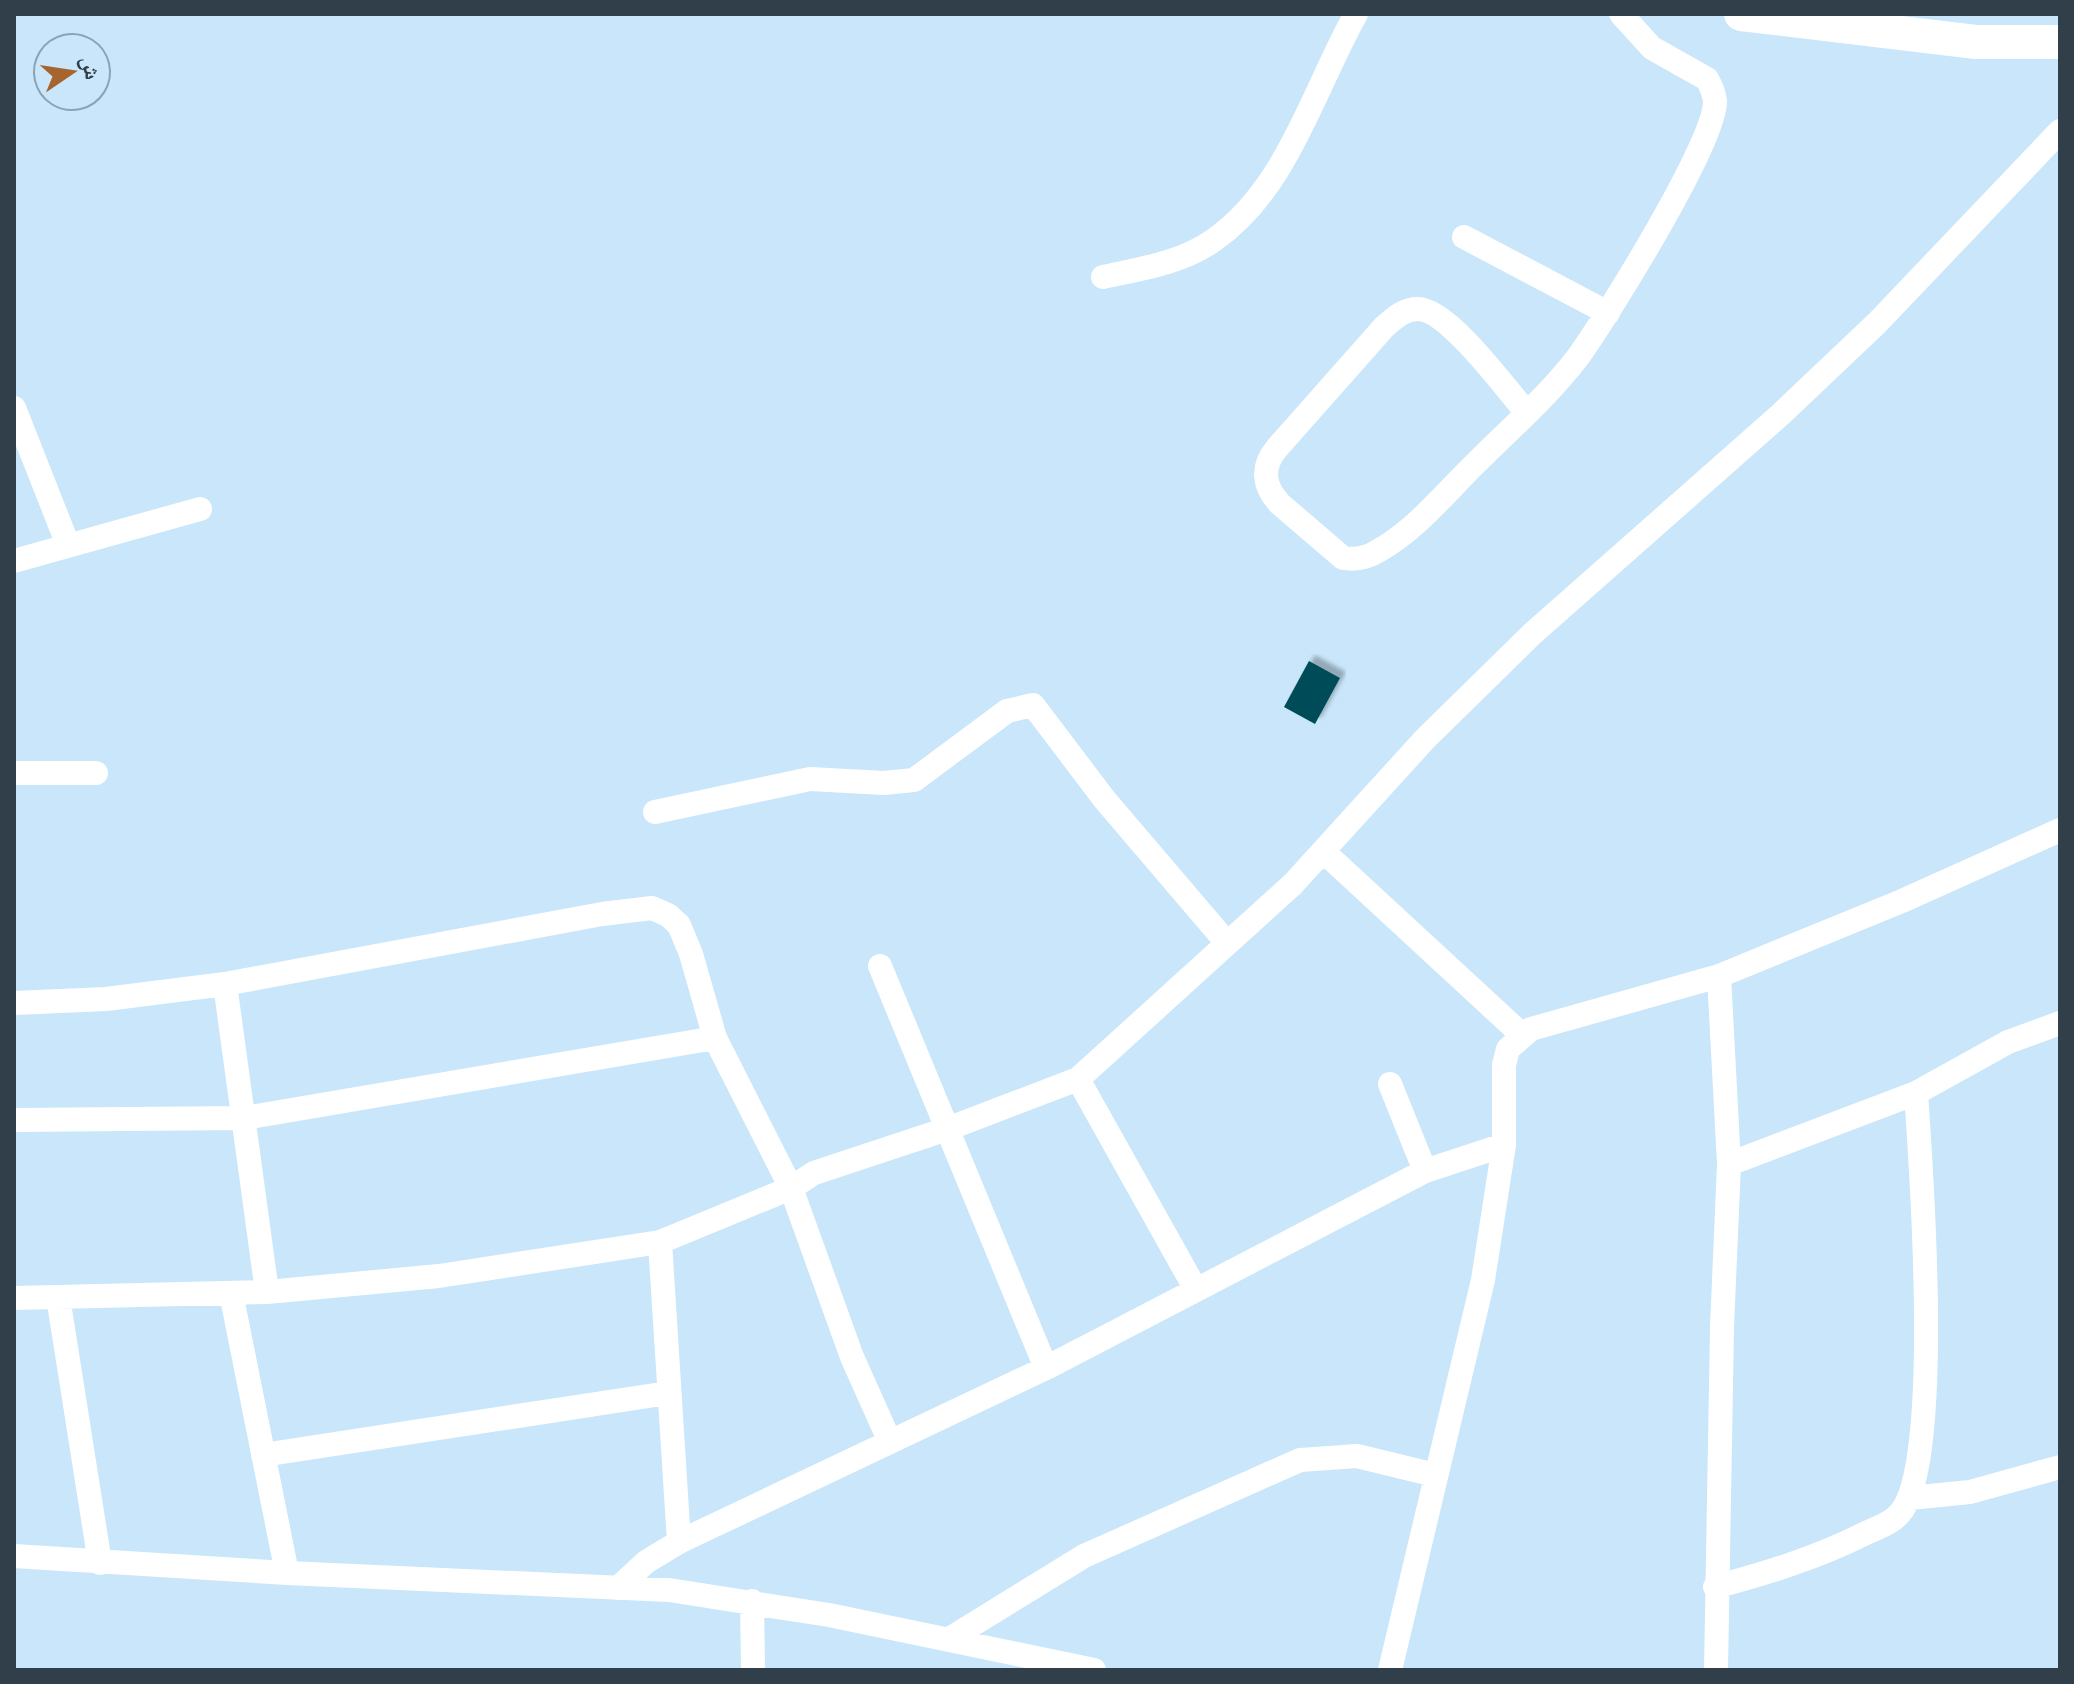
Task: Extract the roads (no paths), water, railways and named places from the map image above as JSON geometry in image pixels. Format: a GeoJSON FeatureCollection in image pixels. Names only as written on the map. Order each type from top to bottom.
{"type":"FeatureCollection","features":[{"type":"Feature","properties":{"kind":"highway"},"geometry":{"type":"LineString","coordinates":[[1741,14],[1976,42],[2060,42]]}},
{"type":"Feature","properties":{"kind":"street"},"geometry":{"type":"LineString","coordinates":[[1103,277],[1166,263],[1212,242],[1242,217],[1284,159],[1356,14]]}},
{"type":"Feature","properties":{"kind":"street"},"geometry":{"type":"LineString","coordinates":[[1527,413],[1459,335],[1427,310],[1415,309],[1400,314],[1385,326],[1277,448],[1270,457],[1265,479],[1271,494],[1280,504],[1343,558],[1354,560],[1378,551],[1408,529],[1527,413],[1576,360],[1608,313],[1698,150],[1715,103],[1707,79],[1652,48],[1621,14]]}},
{"type":"Feature","properties":{"kind":"street"},"geometry":{"type":"LineString","coordinates":[[14,1298],[267,1292],[439,1276],[660,1242],[791,1188],[814,1173],[950,1128],[1078,1079],[1119,1045],[1324,852],[1425,739],[1532,634],[1843,355],[2060,131]]}},
{"type":"Feature","properties":{"kind":"street"},"geometry":{"type":"LineString","coordinates":[[1464,237],[1608,313]]}},
{"type":"Feature","properties":{"kind":"street"},"geometry":{"type":"LineString","coordinates":[[14,408],[68,545]]}},
{"type":"Feature","properties":{"kind":"street"},"geometry":{"type":"LineString","coordinates":[[14,561],[200,509]]}},
{"type":"Feature","properties":{"kind":"street"},"geometry":{"type":"LineString","coordinates":[[655,812],[810,779],[884,783],[914,780],[1007,711],[1033,705],[1105,800],[1227,943]]}},
{"type":"Feature","properties":{"kind":"street"},"geometry":{"type":"LineString","coordinates":[[14,773],[96,773]]}},
{"type":"Feature","properties":{"kind":"street"},"geometry":{"type":"LineString","coordinates":[[1390,1670],[1483,1280],[1504,1145],[1504,1065],[1508,1049],[1521,1034],[1719,976],[1902,901],[2060,830]]}},
{"type":"Feature","properties":{"kind":"street"},"geometry":{"type":"LineString","coordinates":[[1324,852],[1521,1034]]}},
{"type":"Feature","properties":{"kind":"street"},"geometry":{"type":"LineString","coordinates":[[14,1003],[106,999],[225,984],[602,914],[652,908],[679,925],[691,954],[715,1038],[791,1188],[818,1269],[890,1442]]}},
{"type":"Feature","properties":{"kind":"street"},"geometry":{"type":"LineString","coordinates":[[880,966],[950,1128],[1046,1368]]}},
{"type":"Feature","properties":{"kind":"street"},"geometry":{"type":"LineString","coordinates":[[1716,1670],[1715,1587],[1729,1164],[1719,976]]}},
{"type":"Feature","properties":{"kind":"street"},"geometry":{"type":"LineString","coordinates":[[225,984],[267,1292]]}},
{"type":"Feature","properties":{"kind":"street"},"geometry":{"type":"LineString","coordinates":[[1729,1164],[1916,1093],[2008,1042],[2060,1023]]}},
{"type":"Feature","properties":{"kind":"street"},"geometry":{"type":"LineString","coordinates":[[14,1120],[244,1118],[715,1038]]}},
{"type":"Feature","properties":{"kind":"street"},"geometry":{"type":"LineString","coordinates":[[1078,1079],[1195,1288]]}},
{"type":"Feature","properties":{"kind":"street"},"geometry":{"type":"LineString","coordinates":[[1390,1084],[1425,1171]]}},
{"type":"Feature","properties":{"kind":"street"},"geometry":{"type":"LineString","coordinates":[[1715,1587],[1827,1553],[1894,1520],[1910,1498],[1920,1449],[1925,1371],[1924,1208],[1916,1093]]}},
{"type":"Feature","properties":{"kind":"street"},"geometry":{"type":"LineString","coordinates":[[618,1588],[646,1562],[679,1542],[1046,1368],[1425,1171],[1504,1145]]}},
{"type":"Feature","properties":{"kind":"street"},"geometry":{"type":"LineString","coordinates":[[660,1242],[679,1542]]}},
{"type":"Feature","properties":{"kind":"street"},"geometry":{"type":"LineString","coordinates":[[231,1293],[287,1573]]}},
{"type":"Feature","properties":{"kind":"street"},"geometry":{"type":"LineString","coordinates":[[58,1297],[100,1563]]}},
{"type":"Feature","properties":{"kind":"street"},"geometry":{"type":"LineString","coordinates":[[263,1455],[668,1393]]}},
{"type":"Feature","properties":{"kind":"street"},"geometry":{"type":"LineString","coordinates":[[951,1638],[1084,1556],[1300,1460],[1357,1456],[1435,1475]]}},
{"type":"Feature","properties":{"kind":"street"},"geometry":{"type":"LineString","coordinates":[[1910,1498],[1970,1492],[2060,1467]]}},
{"type":"Feature","properties":{"kind":"street"},"geometry":{"type":"LineString","coordinates":[[14,1556],[287,1573],[669,1590],[752,1601],[951,1638],[1094,1670]]}},
{"type":"Feature","properties":{"kind":"street"},"geometry":{"type":"LineString","coordinates":[[752,1601],[753,1670]]}}]}
